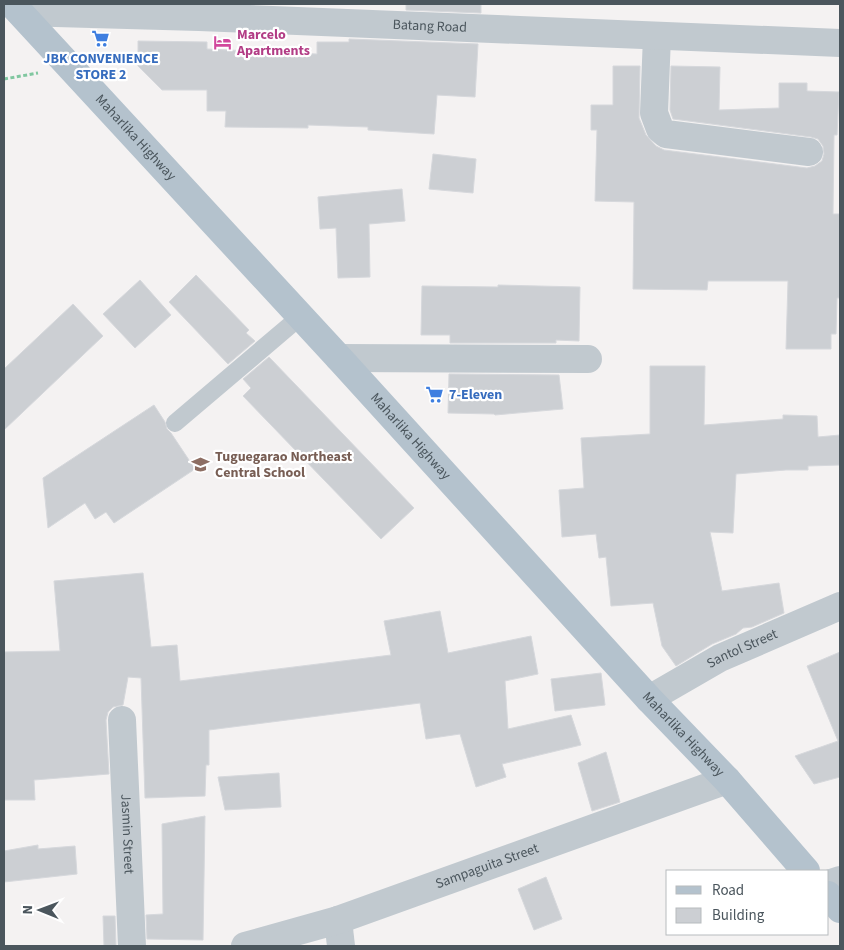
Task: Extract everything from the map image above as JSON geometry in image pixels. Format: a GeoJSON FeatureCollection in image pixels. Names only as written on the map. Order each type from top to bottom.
{"type":"FeatureCollection","features":[{"type":"Feature","properties":{"kind":"main road","name":"Maharlika Highway"},"geometry":{"type":"LineString","coordinates":[[16,8],[301,316],[649,699],[727,780],[805,870]]}},
{"type":"Feature","properties":{"kind":"main road"},"geometry":{"type":"LineString","coordinates":[[829,897],[840,909]]}},
{"type":"Feature","properties":{"kind":"street","name":"Batang Road"},"geometry":{"type":"LineString","coordinates":[[16,8],[201,10],[657,36],[840,43]]}},
{"type":"Feature","properties":{"kind":"street"},"geometry":{"type":"LineString","coordinates":[[657,36],[654,112],[660,130],[666,134],[809,152]]}},
{"type":"Feature","properties":{"kind":"street"},"geometry":{"type":"LineString","coordinates":[[339,358],[588,359]]}},
{"type":"Feature","properties":{"kind":"street","name":"Santol Street"},"geometry":{"type":"LineString","coordinates":[[649,699],[720,658],[840,606]]}},
{"type":"Feature","properties":{"kind":"street","name":"Jasmin Street"},"geometry":{"type":"LineString","coordinates":[[122,720],[132,946]]}},
{"type":"Feature","properties":{"kind":"street","name":"Sampaguita Street"},"geometry":{"type":"LineString","coordinates":[[245,946],[338,920],[727,780]]}},
{"type":"Feature","properties":{"kind":"street"},"geometry":{"type":"LineString","coordinates":[[338,920],[341,946]]}},
{"type":"Feature","properties":{"kind":"lane"},"geometry":{"type":"LineString","coordinates":[[175,423],[301,316]]}},
{"type":"Feature","properties":{"kind":"building"},"geometry":{"type":"Polygon","coordinates":[[[406,4],[481,4],[481,13],[406,10],[406,4]]]}},
{"type":"Feature","properties":{"kind":"building"},"geometry":{"type":"Polygon","coordinates":[[[349,39],[478,44],[475,97],[437,95],[434,134],[368,130],[368,127],[308,125],[308,128],[225,127],[226,111],[207,111],[207,90],[162,90],[138,66],[138,41],[207,42],[207,49],[317,54],[317,42],[349,42],[349,39]]]}},
{"type":"Feature","properties":{"kind":"building"},"geometry":{"type":"Polygon","coordinates":[[[613,66],[640,66],[639,118],[646,135],[656,146],[664,150],[807,168],[815,166],[822,161],[824,154],[823,146],[818,139],[673,119],[670,110],[671,66],[720,67],[719,110],[779,108],[779,83],[807,83],[807,91],[839,92],[837,135],[834,135],[833,214],[840,214],[840,298],[837,298],[836,334],[831,334],[831,349],[786,349],[788,281],[708,281],[707,290],[633,289],[634,202],[595,201],[597,130],[591,130],[591,105],[613,105],[613,66]]]}},
{"type":"Feature","properties":{"kind":"building"},"geometry":{"type":"Polygon","coordinates":[[[433,154],[476,159],[473,193],[429,189],[433,154]]]}},
{"type":"Feature","properties":{"kind":"building"},"geometry":{"type":"Polygon","coordinates":[[[402,189],[405,221],[369,224],[370,277],[338,278],[336,228],[320,229],[318,197],[402,189]]]}},
{"type":"Feature","properties":{"kind":"building"},"geometry":{"type":"Polygon","coordinates":[[[196,275],[249,330],[246,333],[255,341],[228,364],[169,302],[196,275]]]}},
{"type":"Feature","properties":{"kind":"building"},"geometry":{"type":"Polygon","coordinates":[[[140,280],[171,315],[135,348],[103,314],[140,280]]]}},
{"type":"Feature","properties":{"kind":"building"},"geometry":{"type":"Polygon","coordinates":[[[498,285],[580,287],[579,341],[556,340],[556,343],[450,343],[450,335],[421,335],[422,286],[498,287],[498,285]]]}},
{"type":"Feature","properties":{"kind":"building"},"geometry":{"type":"Polygon","coordinates":[[[73,304],[103,336],[4,430],[4,369],[73,304]]]}},
{"type":"Feature","properties":{"kind":"building"},"geometry":{"type":"Polygon","coordinates":[[[269,357],[414,508],[381,539],[243,396],[251,388],[243,379],[269,357]]]}},
{"type":"Feature","properties":{"kind":"building"},"geometry":{"type":"Polygon","coordinates":[[[650,366],[705,366],[704,425],[783,419],[783,415],[817,416],[818,437],[840,435],[840,465],[808,466],[808,470],[736,474],[733,533],[710,532],[722,591],[779,583],[784,613],[752,627],[743,628],[736,634],[712,644],[676,666],[662,646],[653,603],[611,606],[606,557],[599,558],[596,534],[562,537],[559,490],[584,488],[581,438],[650,434],[650,366]]]}},
{"type":"Feature","properties":{"kind":"building"},"geometry":{"type":"Polygon","coordinates":[[[449,374],[559,375],[563,409],[495,415],[448,413],[449,374]]]}},
{"type":"Feature","properties":{"kind":"building"},"geometry":{"type":"Polygon","coordinates":[[[154,405],[165,422],[167,429],[195,469],[114,523],[106,512],[95,519],[85,503],[48,528],[43,478],[154,405]]]}},
{"type":"Feature","properties":{"kind":"building"},"geometry":{"type":"Polygon","coordinates":[[[143,573],[151,647],[177,645],[180,681],[391,655],[384,621],[440,611],[448,653],[531,636],[538,674],[505,681],[508,729],[571,715],[581,745],[502,764],[506,777],[476,787],[460,734],[426,739],[420,703],[209,730],[209,765],[206,765],[205,796],[145,798],[141,678],[128,677],[123,705],[113,707],[108,712],[106,720],[109,774],[34,780],[35,800],[4,800],[4,652],[60,651],[54,581],[143,573]]]}},
{"type":"Feature","properties":{"kind":"building"},"geometry":{"type":"Polygon","coordinates":[[[840,652],[840,777],[814,784],[795,756],[838,741],[807,666],[840,652]]]}},
{"type":"Feature","properties":{"kind":"building"},"geometry":{"type":"Polygon","coordinates":[[[601,673],[605,705],[555,711],[551,679],[601,673]]]}},
{"type":"Feature","properties":{"kind":"building"},"geometry":{"type":"Polygon","coordinates":[[[606,752],[620,802],[592,811],[578,763],[606,752]]]}},
{"type":"Feature","properties":{"kind":"building"},"geometry":{"type":"Polygon","coordinates":[[[279,773],[281,807],[225,810],[218,777],[279,773]]]}},
{"type":"Feature","properties":{"kind":"building"},"geometry":{"type":"Polygon","coordinates":[[[205,816],[203,940],[147,939],[146,915],[163,914],[162,824],[205,816]]]}},
{"type":"Feature","properties":{"kind":"building"},"geometry":{"type":"Polygon","coordinates":[[[38,845],[38,849],[75,846],[77,874],[4,882],[4,851],[38,845]]]}},
{"type":"Feature","properties":{"kind":"building"},"geometry":{"type":"Polygon","coordinates":[[[546,877],[562,919],[534,930],[518,889],[546,877]]]}},
{"type":"Feature","properties":{"kind":"building"},"geometry":{"type":"Polygon","coordinates":[[[103,916],[115,916],[116,946],[104,946],[103,916]]]}},
{"type":"Feature","properties":{"kind":"place","name":"JBK CONVENIENCE STORE 2"},"geometry":{"type":"Point","coordinates":[101,39]}},
{"type":"Feature","properties":{"kind":"place","name":"Marcelo Apartments"},"geometry":{"type":"Point","coordinates":[223,43]}},
{"type":"Feature","properties":{"kind":"place","name":"7-Eleven"},"geometry":{"type":"Point","coordinates":[435,395]}},
{"type":"Feature","properties":{"kind":"place","name":"Tuguegarao Northeast Central School"},"geometry":{"type":"Point","coordinates":[201,465]}}]}
